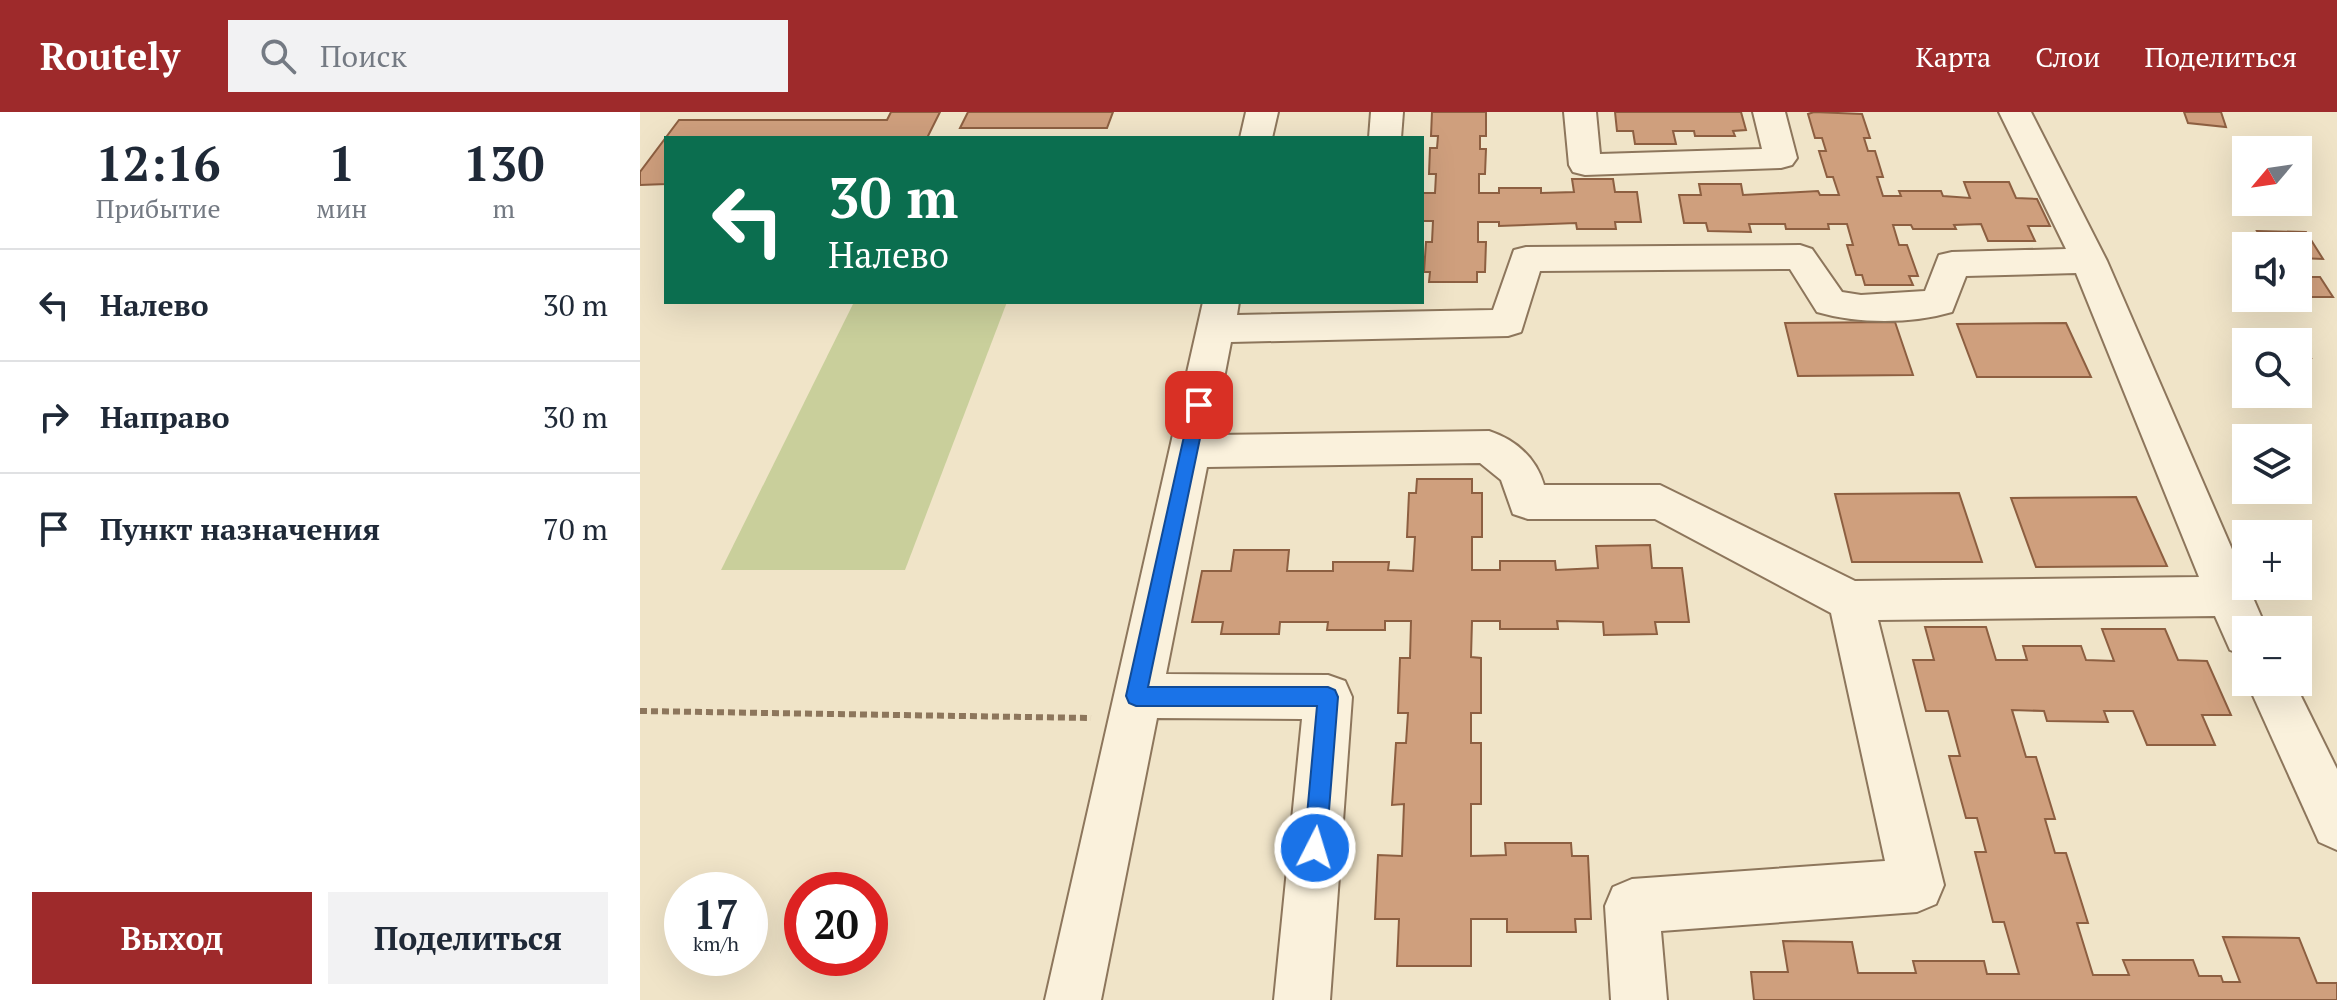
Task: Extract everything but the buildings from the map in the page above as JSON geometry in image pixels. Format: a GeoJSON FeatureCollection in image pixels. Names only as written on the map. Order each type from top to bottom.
{"type":"FeatureCollection","features":[{"type":"Feature","properties":{"kind":"street"},"geometry":{"type":"LineString","coordinates":[[1256,136],[1262,112]]}},
{"type":"Feature","properties":{"kind":"street"},"geometry":{"type":"LineString","coordinates":[[1385,136],[1387,112]]}},
{"type":"Feature","properties":{"kind":"street"},"geometry":{"type":"LineString","coordinates":[[1580,112],[1585,165],[1781,158],[1769,112]]}},
{"type":"Feature","properties":{"kind":"street"},"geometry":{"type":"LineString","coordinates":[[1189,451],[1489,447],[1519,471],[1528,502],[1660,502],[1851,601],[2236,615],[2089,261],[2015,112]]}},
{"type":"Feature","properties":{"kind":"street"},"geometry":{"type":"LineString","coordinates":[[1073,1000],[1218,315],[1508,323],[1526,259],[1800,257],[1830,303],[1861,308],[1939,303],[1952,264],[2089,261]]}},
{"type":"Feature","properties":{"kind":"street"},"geometry":{"type":"LineString","coordinates":[[1639,1000],[1632,906],[1917,885],[1851,601]]}},
{"type":"Feature","properties":{"kind":"street"},"geometry":{"type":"LineString","coordinates":[[2276,696],[2337,824]]}},
{"type":"Feature","properties":{"kind":"street"},"geometry":{"type":"LineString","coordinates":[[1134,707],[1328,697],[1302,1000]]}},
{"type":"Feature","properties":{"kind":"path"},"geometry":{"type":"LineString","coordinates":[[640,711],[1134,707]]}},
{"type":"Feature","properties":{"kind":"green space"},"geometry":{"type":"Polygon","coordinates":[[[853,304],[1006,304],[905,570],[721,570],[853,304]]]}},
{"type":"Feature","properties":{"kind":"route"},"geometry":{"type":"LineString","coordinates":[[1199,405],[1136,696],[1328,697],[1315,848]]}}]}
